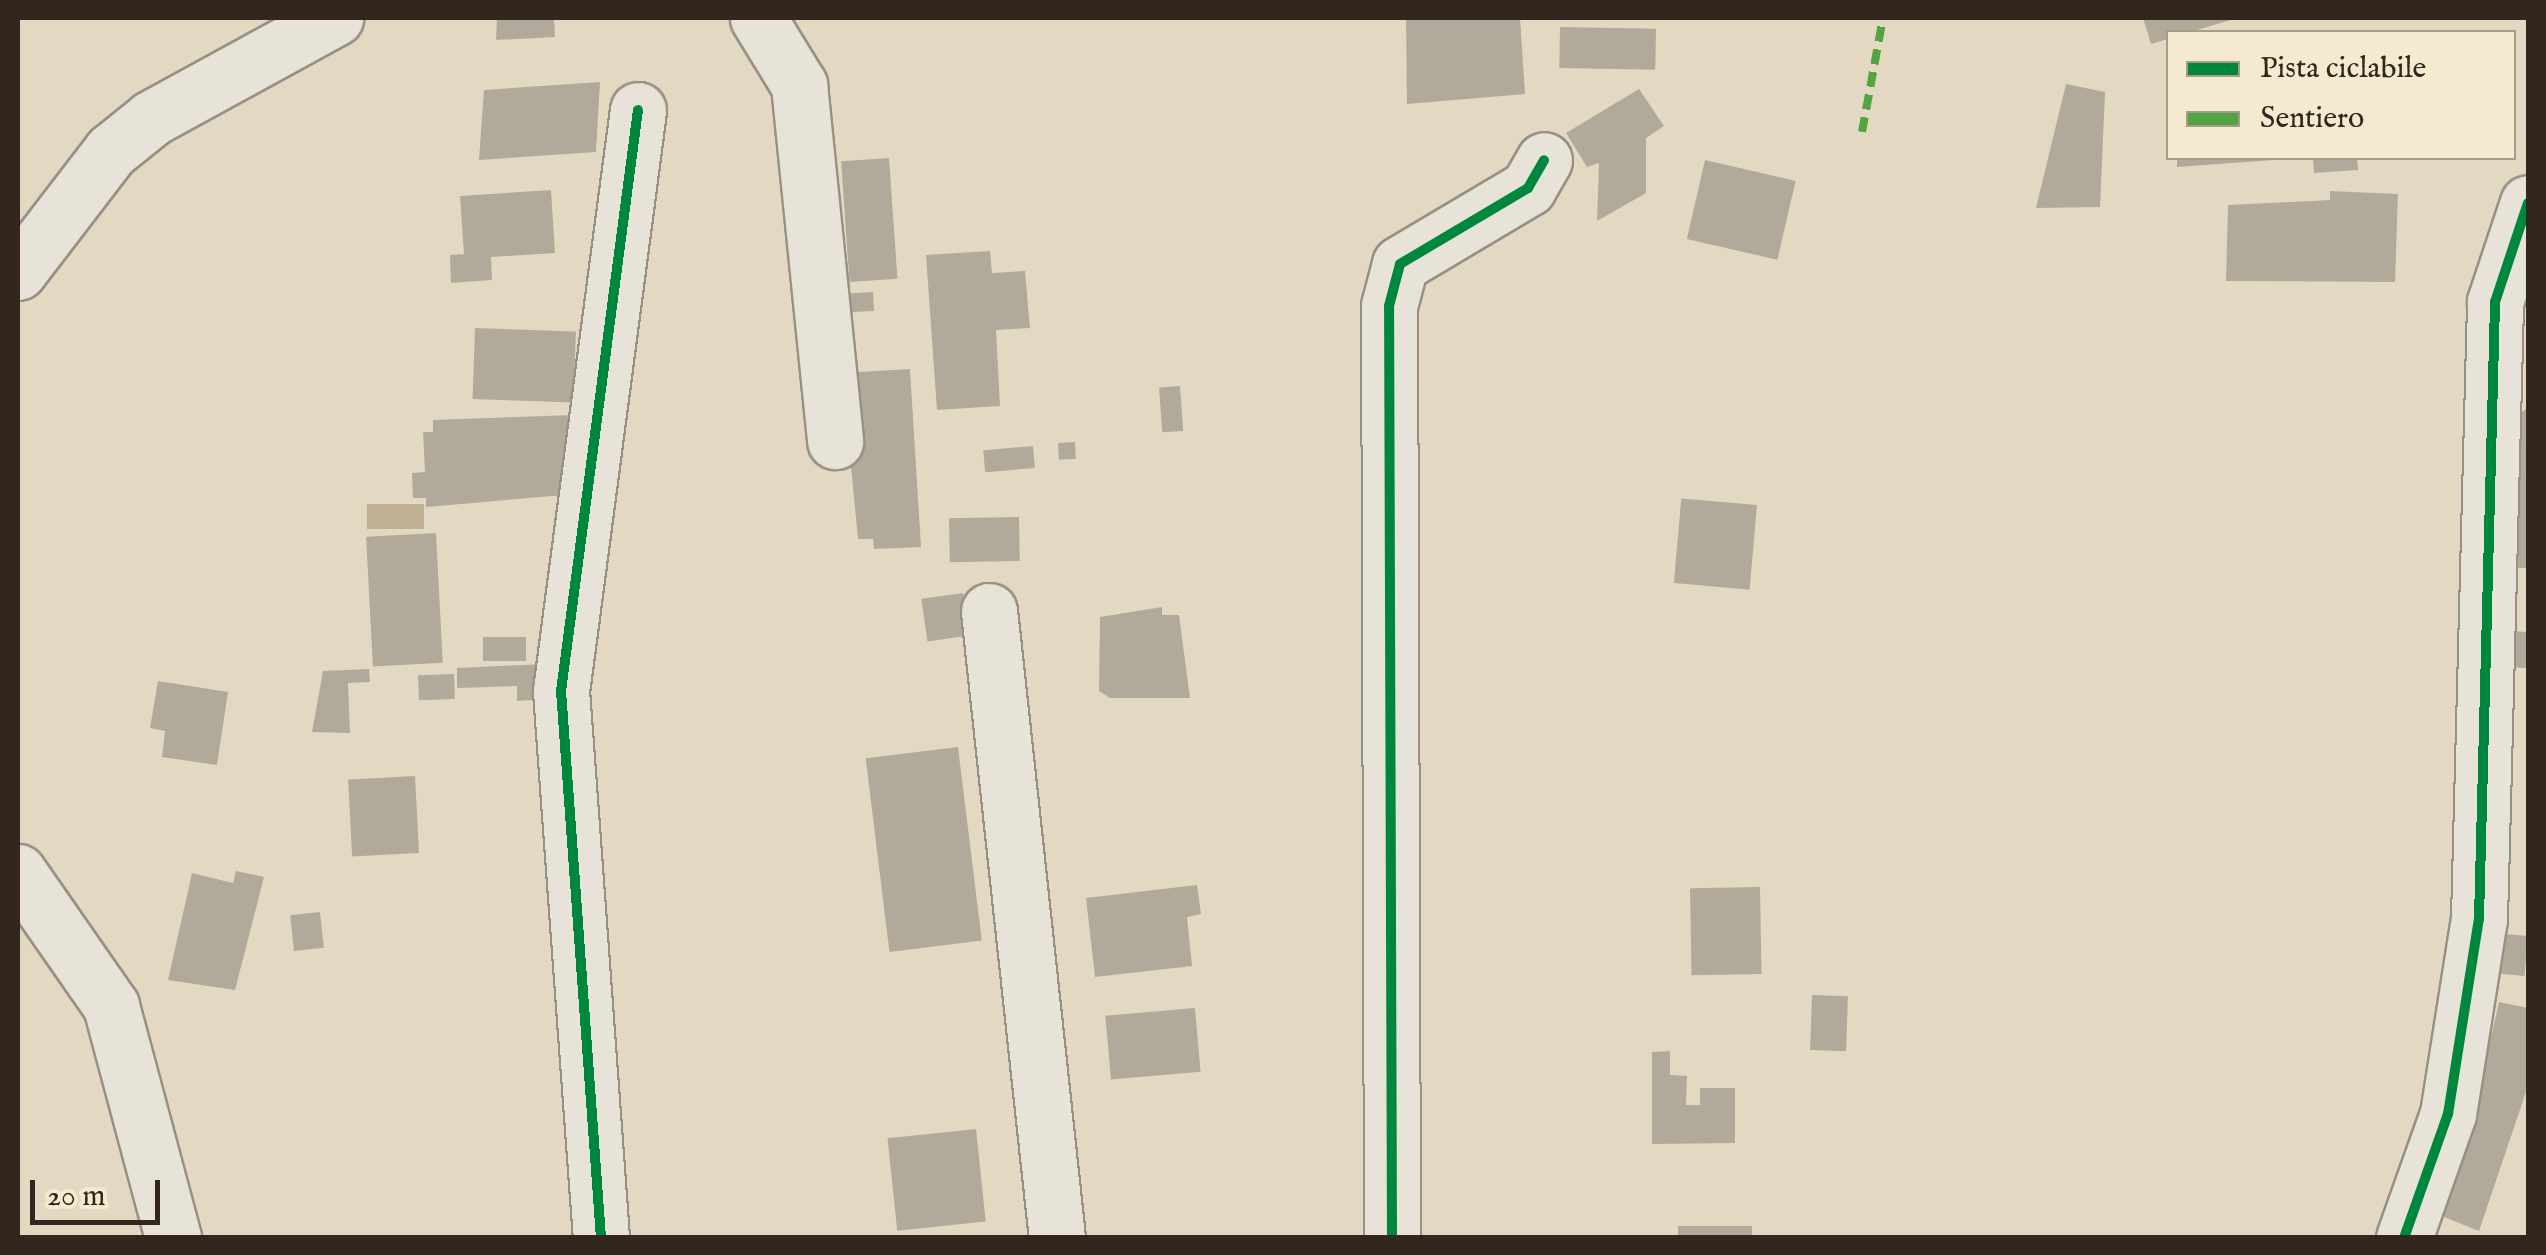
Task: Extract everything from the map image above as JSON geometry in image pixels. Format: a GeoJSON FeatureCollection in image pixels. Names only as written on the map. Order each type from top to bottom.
{"type":"FeatureCollection","features":[{"type":"Feature","properties":{"kind":"street"},"geometry":{"type":"LineString","coordinates":[[18,272],[111,151],[152,118],[335,18]]}},
{"type":"Feature","properties":{"kind":"street"},"geometry":{"type":"LineString","coordinates":[[758,18],[800,86],[835,441]]}},
{"type":"Feature","properties":{"kind":"street"},"geometry":{"type":"LineString","coordinates":[[601,1238],[561,691],[638,110]]}},
{"type":"Feature","properties":{"kind":"street"},"geometry":{"type":"LineString","coordinates":[[1392,1238],[1389,306],[1400,264],[1528,188],[1544,160]]}},
{"type":"Feature","properties":{"kind":"street"},"geometry":{"type":"LineString","coordinates":[[2404,1238],[2448,1114],[2480,919],[2495,302],[2528,204]]}},
{"type":"Feature","properties":{"kind":"street"},"geometry":{"type":"LineString","coordinates":[[989,611],[1057,1238]]}},
{"type":"Feature","properties":{"kind":"street"},"geometry":{"type":"LineString","coordinates":[[18,872],[111,1006],[174,1238]]}},
{"type":"Feature","properties":{"kind":"shaded area"},"geometry":{"type":"Polygon","coordinates":[[[367,504],[424,504],[424,529],[367,529],[367,504]]]}},
{"type":"Feature","properties":{"kind":"building"},"geometry":{"type":"Polygon","coordinates":[[[497,18],[554,18],[555,37],[496,40],[497,18]]]}},
{"type":"Feature","properties":{"kind":"building"},"geometry":{"type":"Polygon","coordinates":[[[1406,18],[1520,18],[1525,94],[1407,104],[1406,18]]]}},
{"type":"Feature","properties":{"kind":"building"},"geometry":{"type":"Polygon","coordinates":[[[2143,18],[2237,18],[2197,30],[2166,30],[2166,39],[2151,44],[2143,18]]]}},
{"type":"Feature","properties":{"kind":"building"},"geometry":{"type":"Polygon","coordinates":[[[1560,27],[1656,29],[1655,70],[1559,68],[1560,27]]]}},
{"type":"Feature","properties":{"kind":"building"},"geometry":{"type":"Polygon","coordinates":[[[600,82],[596,152],[479,160],[484,90],[600,82]]]}},
{"type":"Feature","properties":{"kind":"building"},"geometry":{"type":"Polygon","coordinates":[[[2066,84],[2105,92],[2100,207],[2036,208],[2066,84]]]}},
{"type":"Feature","properties":{"kind":"building"},"geometry":{"type":"Polygon","coordinates":[[[1639,89],[1664,126],[1646,138],[1646,193],[1597,221],[1599,163],[1587,167],[1566,133],[1639,89]]]}},
{"type":"Feature","properties":{"kind":"building"},"geometry":{"type":"Polygon","coordinates":[[[889,158],[897,279],[850,282],[841,161],[889,158]]]}},
{"type":"Feature","properties":{"kind":"building"},"geometry":{"type":"Polygon","coordinates":[[[1705,160],[1796,181],[1777,260],[1687,239],[1705,160]]]}},
{"type":"Feature","properties":{"kind":"building"},"geometry":{"type":"Polygon","coordinates":[[[2177,160],[2274,160],[2177,167],[2177,160]]]}},
{"type":"Feature","properties":{"kind":"building"},"geometry":{"type":"Polygon","coordinates":[[[2313,160],[2357,160],[2358,170],[2314,173],[2313,160]]]}},
{"type":"Feature","properties":{"kind":"building"},"geometry":{"type":"Polygon","coordinates":[[[551,190],[555,253],[491,257],[492,280],[451,283],[450,255],[464,254],[460,196],[551,190]]]}},
{"type":"Feature","properties":{"kind":"building"},"geometry":{"type":"Polygon","coordinates":[[[2330,191],[2398,194],[2395,282],[2226,281],[2228,205],[2330,200],[2330,191]]]}},
{"type":"Feature","properties":{"kind":"building"},"geometry":{"type":"Polygon","coordinates":[[[990,251],[992,273],[1025,271],[1030,328],[996,330],[1000,406],[937,410],[926,255],[990,251]]]}},
{"type":"Feature","properties":{"kind":"building"},"geometry":{"type":"Polygon","coordinates":[[[873,292],[874,311],[838,313],[837,294],[873,292]]]}},
{"type":"Feature","properties":{"kind":"building"},"geometry":{"type":"Polygon","coordinates":[[[475,328],[576,332],[573,402],[473,399],[475,328]]]}},
{"type":"Feature","properties":{"kind":"building"},"geometry":{"type":"Polygon","coordinates":[[[910,369],[921,547],[874,549],[873,539],[858,539],[842,373],[910,369]]]}},
{"type":"Feature","properties":{"kind":"building"},"geometry":{"type":"Polygon","coordinates":[[[1180,386],[1183,431],[1162,432],[1159,387],[1180,386]]]}},
{"type":"Feature","properties":{"kind":"building"},"geometry":{"type":"Polygon","coordinates":[[[2528,407],[2528,568],[2507,568],[2506,425],[2528,407]]]}},
{"type":"Feature","properties":{"kind":"building"},"geometry":{"type":"Polygon","coordinates":[[[573,415],[564,495],[426,507],[426,498],[413,498],[412,473],[425,472],[423,432],[433,432],[433,420],[573,415]]]}},
{"type":"Feature","properties":{"kind":"building"},"geometry":{"type":"Polygon","coordinates":[[[1075,442],[1076,459],[1059,460],[1058,443],[1075,442]]]}},
{"type":"Feature","properties":{"kind":"building"},"geometry":{"type":"Polygon","coordinates":[[[1033,446],[1035,468],[985,472],[983,450],[1033,446]]]}},
{"type":"Feature","properties":{"kind":"building"},"geometry":{"type":"Polygon","coordinates":[[[1681,498],[1757,505],[1750,590],[1674,583],[1681,498]]]}},
{"type":"Feature","properties":{"kind":"building"},"geometry":{"type":"Polygon","coordinates":[[[1019,517],[1020,561],[950,562],[949,518],[1019,517]]]}},
{"type":"Feature","properties":{"kind":"building"},"geometry":{"type":"Polygon","coordinates":[[[436,533],[443,663],[373,666],[366,537],[436,533]]]}},
{"type":"Feature","properties":{"kind":"building"},"geometry":{"type":"Polygon","coordinates":[[[963,593],[969,636],[927,641],[921,599],[963,593]]]}},
{"type":"Feature","properties":{"kind":"building"},"geometry":{"type":"Polygon","coordinates":[[[1162,607],[1162,615],[1179,615],[1190,698],[1110,698],[1099,691],[1100,617],[1162,607]]]}},
{"type":"Feature","properties":{"kind":"building"},"geometry":{"type":"Polygon","coordinates":[[[2509,631],[2528,632],[2526,668],[2507,667],[2509,631]]]}},
{"type":"Feature","properties":{"kind":"building"},"geometry":{"type":"Polygon","coordinates":[[[483,637],[526,637],[526,661],[483,661],[483,637]]]}},
{"type":"Feature","properties":{"kind":"building"},"geometry":{"type":"Polygon","coordinates":[[[544,664],[545,699],[517,701],[517,686],[457,688],[457,668],[544,664]]]}},
{"type":"Feature","properties":{"kind":"building"},"geometry":{"type":"Polygon","coordinates":[[[369,669],[370,682],[348,683],[350,733],[312,732],[323,671],[369,669]]]}},
{"type":"Feature","properties":{"kind":"building"},"geometry":{"type":"Polygon","coordinates":[[[454,674],[455,699],[419,700],[418,675],[454,674]]]}},
{"type":"Feature","properties":{"kind":"building"},"geometry":{"type":"Polygon","coordinates":[[[158,681],[228,692],[217,765],[162,757],[165,731],[150,728],[158,681]]]}},
{"type":"Feature","properties":{"kind":"building"},"geometry":{"type":"Polygon","coordinates":[[[958,747],[982,941],[889,952],[866,758],[958,747]]]}},
{"type":"Feature","properties":{"kind":"building"},"geometry":{"type":"Polygon","coordinates":[[[415,776],[419,853],[352,856],[348,780],[415,776]]]}},
{"type":"Feature","properties":{"kind":"building"},"geometry":{"type":"Polygon","coordinates":[[[236,871],[264,877],[235,990],[168,980],[192,873],[233,883],[236,871]]]}},
{"type":"Feature","properties":{"kind":"building"},"geometry":{"type":"Polygon","coordinates":[[[1197,885],[1201,914],[1187,917],[1192,966],[1095,977],[1086,898],[1197,885]]]}},
{"type":"Feature","properties":{"kind":"building"},"geometry":{"type":"Polygon","coordinates":[[[1760,887],[1762,974],[1692,975],[1690,888],[1760,887]]]}},
{"type":"Feature","properties":{"kind":"building"},"geometry":{"type":"Polygon","coordinates":[[[320,912],[324,948],[294,951],[290,915],[320,912]]]}},
{"type":"Feature","properties":{"kind":"building"},"geometry":{"type":"Polygon","coordinates":[[[2504,934],[2528,936],[2524,976],[2501,974],[2504,934]]]}},
{"type":"Feature","properties":{"kind":"building"},"geometry":{"type":"Polygon","coordinates":[[[1812,995],[1848,996],[1846,1051],[1810,1050],[1812,995]]]}},
{"type":"Feature","properties":{"kind":"building"},"geometry":{"type":"Polygon","coordinates":[[[2499,1002],[2528,1008],[2528,1086],[2479,1231],[2434,1213],[2475,1108],[2499,1002]]]}},
{"type":"Feature","properties":{"kind":"building"},"geometry":{"type":"Polygon","coordinates":[[[1195,1008],[1201,1072],[1111,1080],[1105,1016],[1195,1008]]]}},
{"type":"Feature","properties":{"kind":"building"},"geometry":{"type":"Polygon","coordinates":[[[1670,1051],[1670,1075],[1687,1076],[1686,1105],[1700,1105],[1700,1088],[1735,1088],[1735,1143],[1652,1144],[1652,1052],[1670,1051]]]}},
{"type":"Feature","properties":{"kind":"building"},"geometry":{"type":"Polygon","coordinates":[[[976,1129],[986,1221],[897,1231],[887,1138],[976,1129]]]}},
{"type":"Feature","properties":{"kind":"building"},"geometry":{"type":"Polygon","coordinates":[[[1678,1226],[1752,1226],[1752,1238],[1678,1238],[1678,1226]]]}},
{"type":"Feature","properties":{"kind":"marked path"},"geometry":{"type":"LineString","coordinates":[[1862,132],[1883,18]]}},
{"type":"Feature","properties":{"kind":"cycle path"},"geometry":{"type":"LineString","coordinates":[[601,1238],[561,691],[638,110]]}},
{"type":"Feature","properties":{"kind":"cycle path"},"geometry":{"type":"LineString","coordinates":[[1392,1238],[1389,306],[1400,264],[1528,188],[1544,160]]}},
{"type":"Feature","properties":{"kind":"cycle path"},"geometry":{"type":"LineString","coordinates":[[2404,1238],[2448,1114],[2479,919],[2495,302],[2528,203]]}}]}
